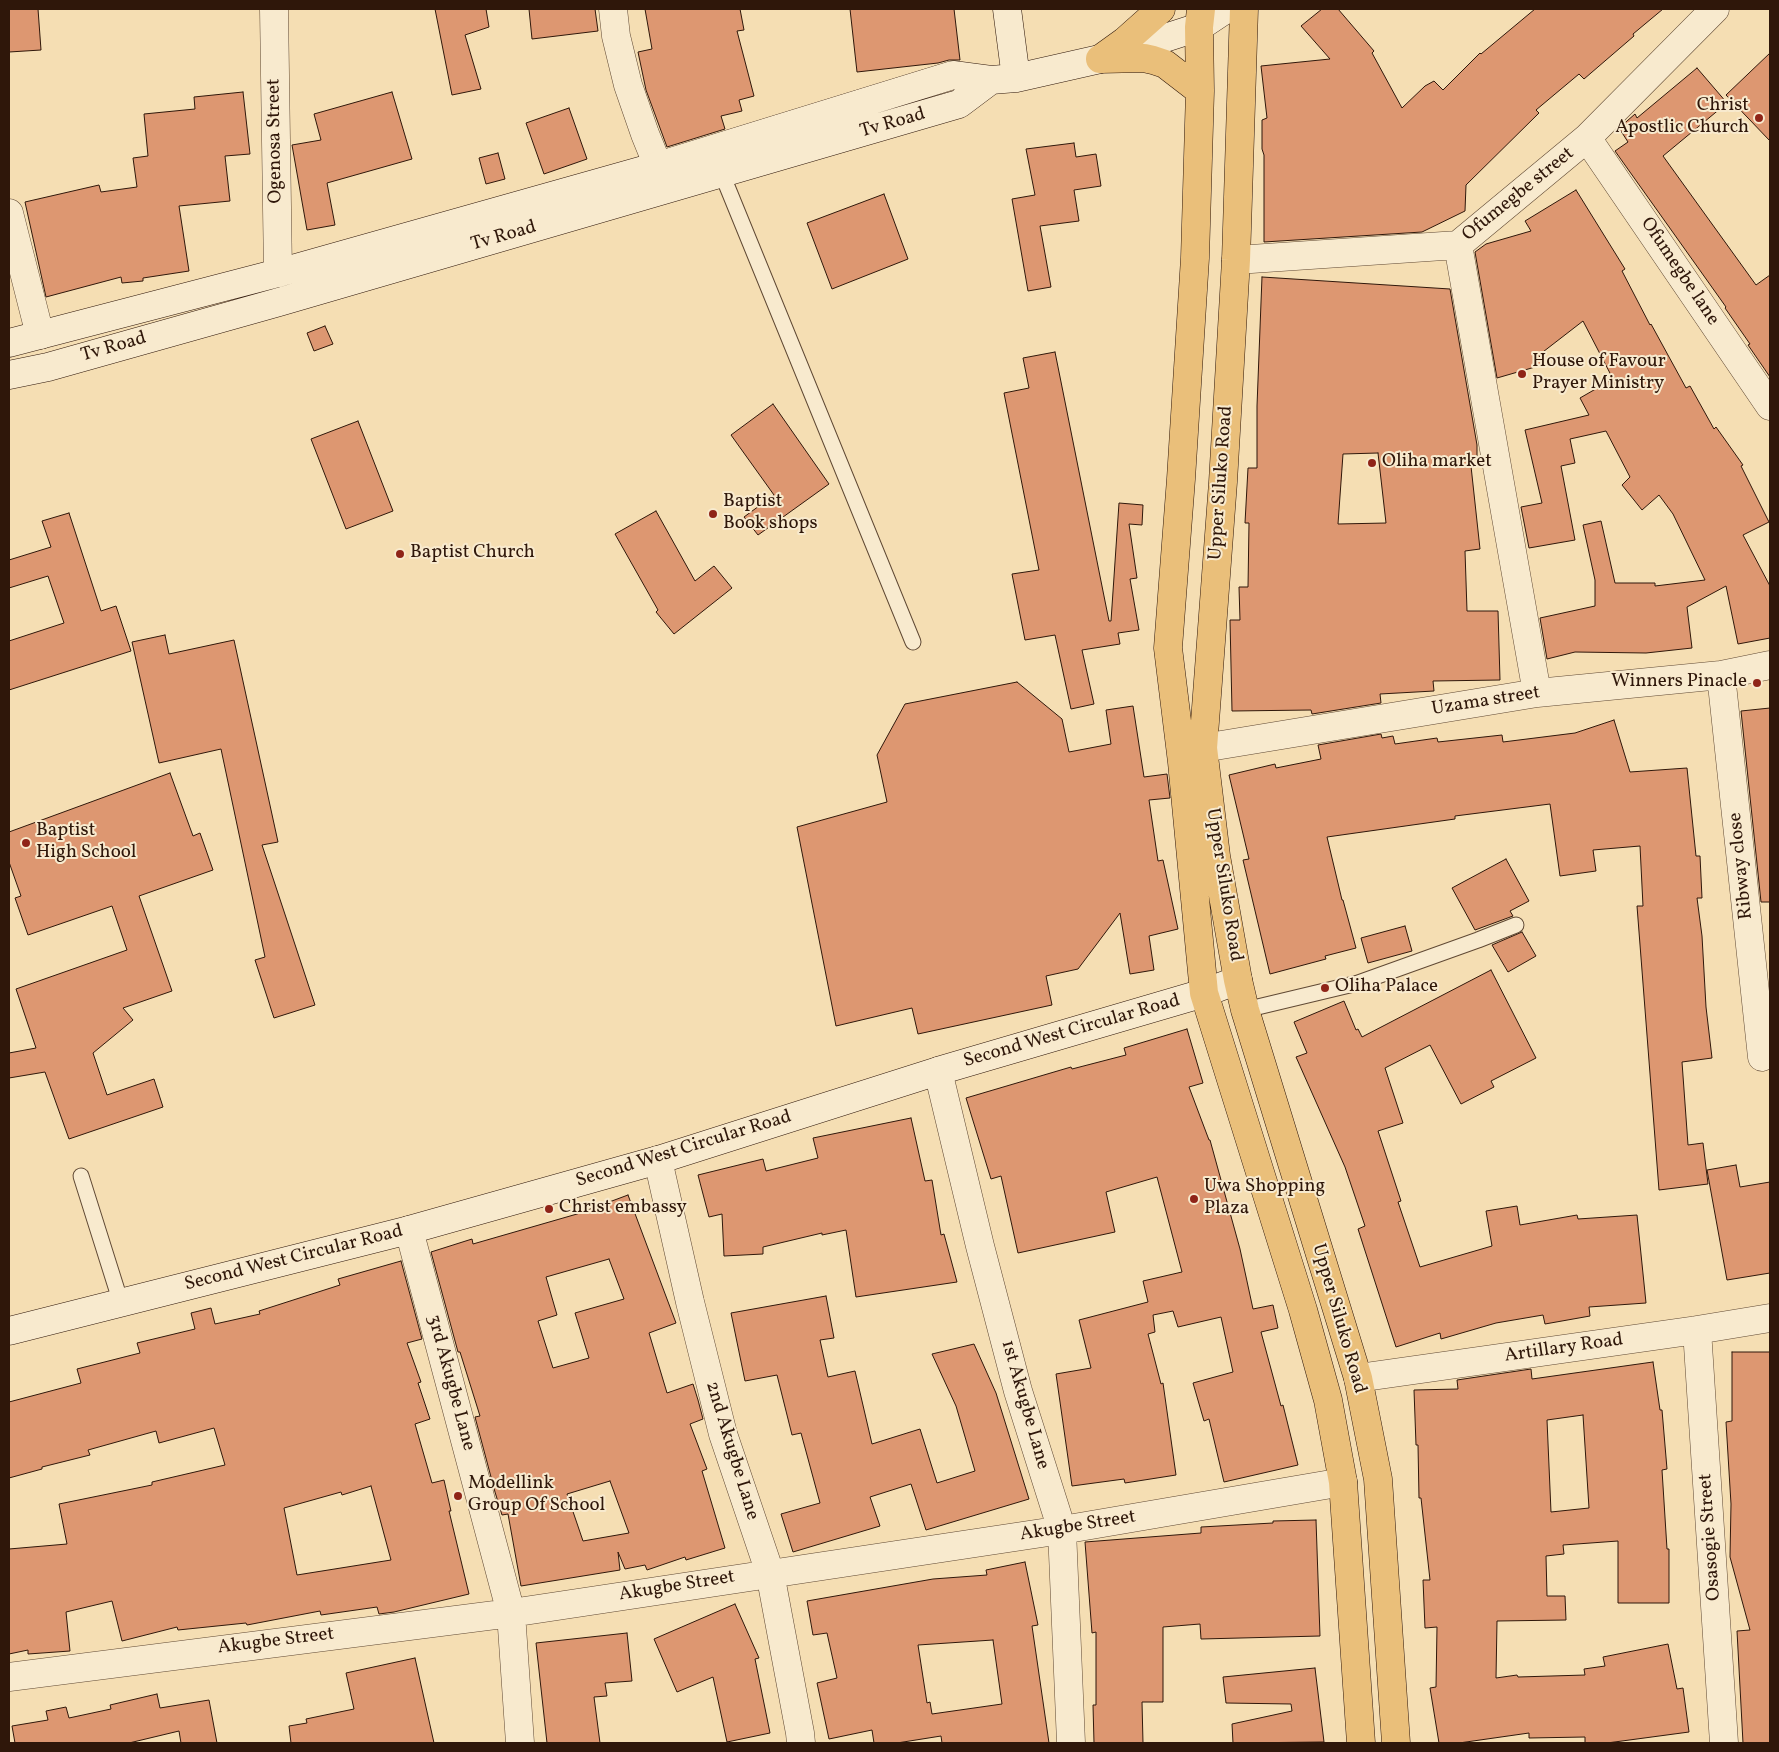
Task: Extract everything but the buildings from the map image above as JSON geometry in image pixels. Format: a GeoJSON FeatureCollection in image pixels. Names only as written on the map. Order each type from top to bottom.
{"type":"FeatureCollection","features":[{"type":"Feature","properties":{"kind":"main road"},"geometry":{"type":"LineString","coordinates":[[1100,59],[1125,41],[1161,9]]}},
{"type":"Feature","properties":{"kind":"main road","name":"Upper Siluko Road"},"geometry":{"type":"LineString","coordinates":[[1244,9],[1236,260],[1223,482],[1203,748],[1216,856],[1245,1010],[1358,1378],[1378,1479],[1396,1743]]}},
{"type":"Feature","properties":{"kind":"main road","name":"Upper Siluko Road"},"geometry":{"type":"LineString","coordinates":[[1200,18],[1200,91],[1194,268],[1168,648],[1182,762],[1204,993],[1303,1310],[1328,1400],[1343,1482],[1361,1743]]}},
{"type":"Feature","properties":{"kind":"main road"},"geometry":{"type":"LineString","coordinates":[[1100,59],[1144,58],[1153,60],[1165,64],[1200,91]]}},
{"type":"Feature","properties":{"kind":"street","name":"Ogenosa Street"},"geometry":{"type":"LineString","coordinates":[[274,9],[278,273]]}},
{"type":"Feature","properties":{"kind":"street"},"geometry":{"type":"LineString","coordinates":[[613,9],[616,36],[628,85],[644,134],[658,166]]}},
{"type":"Feature","properties":{"kind":"street"},"geometry":{"type":"LineString","coordinates":[[1003,79],[1007,9]]}},
{"type":"Feature","properties":{"kind":"street","name":"Tv Road"},"geometry":{"type":"LineString","coordinates":[[9,343],[278,273],[658,166],[954,76],[1003,79],[1100,59],[1226,9]]}},
{"type":"Feature","properties":{"kind":"street","name":"Ofumegbe street"},"geometry":{"type":"LineString","coordinates":[[1236,260],[1458,245],[1587,138],[1714,9]]}},
{"type":"Feature","properties":{"kind":"street","name":"Tv Road"},"geometry":{"type":"LineString","coordinates":[[9,375],[279,302],[960,104],[1003,79]]}},
{"type":"Feature","properties":{"kind":"street","name":"Ofumegbe lane"},"geometry":{"type":"LineString","coordinates":[[1587,138],[1770,406]]}},
{"type":"Feature","properties":{"kind":"street"},"geometry":{"type":"LineString","coordinates":[[9,213],[40,335]]}},
{"type":"Feature","properties":{"kind":"street"},"geometry":{"type":"LineString","coordinates":[[1458,245],[1537,693]]}},
{"type":"Feature","properties":{"kind":"street","name":"Uzama street"},"geometry":{"type":"LineString","coordinates":[[1203,748],[1537,693],[1721,675],[1770,665]]}},
{"type":"Feature","properties":{"kind":"street","name":"Ribway close"},"geometry":{"type":"LineString","coordinates":[[1721,675],[1762,1057]]}},
{"type":"Feature","properties":{"kind":"street","name":"Second West Circular Road"},"geometry":{"type":"LineString","coordinates":[[9,1331],[409,1230],[658,1160],[938,1071],[1204,993],[1238,980]]}},
{"type":"Feature","properties":{"kind":"street","name":"1st Akugbe Lane"},"geometry":{"type":"LineString","coordinates":[[938,1071],[1015,1381],[1062,1530],[1071,1743]]}},
{"type":"Feature","properties":{"kind":"street","name":"2nd Akugbe Lane"},"geometry":{"type":"LineString","coordinates":[[658,1160],[690,1302],[723,1434],[770,1573],[801,1743]]}},
{"type":"Feature","properties":{"kind":"street","name":"3rd Akugbe Lane"},"geometry":{"type":"LineString","coordinates":[[409,1230],[511,1613],[520,1743]]}},
{"type":"Feature","properties":{"kind":"street","name":"Artillary Road"},"geometry":{"type":"LineString","coordinates":[[1358,1378],[1770,1318]]}},
{"type":"Feature","properties":{"kind":"street","name":"Osasogie Street"},"geometry":{"type":"LineString","coordinates":[[1697,1330],[1724,1743]]}},
{"type":"Feature","properties":{"kind":"street","name":"Akugbe Street"},"geometry":{"type":"LineString","coordinates":[[9,1676],[511,1613],[1062,1530],[1343,1482]]}},
{"type":"Feature","properties":{"kind":"lane"},"geometry":{"type":"LineString","coordinates":[[722,174],[913,642]]}},
{"type":"Feature","properties":{"kind":"lane"},"geometry":{"type":"LineString","coordinates":[[1245,1010],[1358,982],[1516,925]]}},
{"type":"Feature","properties":{"kind":"lane"},"geometry":{"type":"LineString","coordinates":[[81,1176],[121,1303]]}},
{"type":"Feature","properties":{"kind":"place","name":"Christ Apostlic Church"},"geometry":{"type":"Point","coordinates":[1759,118]}},
{"type":"Feature","properties":{"kind":"place","name":"House of Favour Prayer Ministry"},"geometry":{"type":"Point","coordinates":[1522,374]}},
{"type":"Feature","properties":{"kind":"place","name":"Oliha market"},"geometry":{"type":"Point","coordinates":[1372,463]}},
{"type":"Feature","properties":{"kind":"place","name":"Baptist Book shops"},"geometry":{"type":"Point","coordinates":[713,514]}},
{"type":"Feature","properties":{"kind":"place","name":"Baptist Church"},"geometry":{"type":"Point","coordinates":[400,554]}},
{"type":"Feature","properties":{"kind":"place","name":"Winners Pinacle"},"geometry":{"type":"Point","coordinates":[1757,683]}},
{"type":"Feature","properties":{"kind":"place","name":"Baptist High School"},"geometry":{"type":"Point","coordinates":[26,843]}},
{"type":"Feature","properties":{"kind":"place","name":"Oliha Palace"},"geometry":{"type":"Point","coordinates":[1325,988]}},
{"type":"Feature","properties":{"kind":"place","name":"Uwa Shopping Plaza"},"geometry":{"type":"Point","coordinates":[1194,1199]}},
{"type":"Feature","properties":{"kind":"place","name":"Christ embassy"},"geometry":{"type":"Point","coordinates":[549,1209]}},
{"type":"Feature","properties":{"kind":"place","name":"Modellink Group Of School"},"geometry":{"type":"Point","coordinates":[458,1496]}}]}
